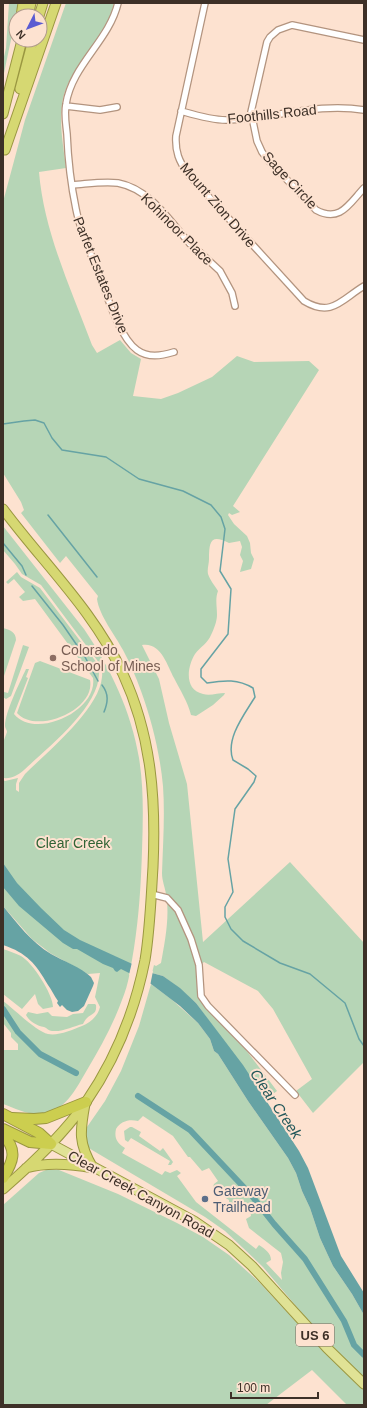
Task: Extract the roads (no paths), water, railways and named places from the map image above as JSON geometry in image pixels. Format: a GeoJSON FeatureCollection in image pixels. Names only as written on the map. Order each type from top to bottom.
{"type":"FeatureCollection","features":[{"type":"Feature","properties":{"kind":"highway"},"geometry":{"type":"LineString","coordinates":[[4,153],[56,3]]}},
{"type":"Feature","properties":{"kind":"highway"},"geometry":{"type":"LineString","coordinates":[[3,113],[15,48]]}},
{"type":"Feature","properties":{"kind":"highway"},"geometry":{"type":"LineString","coordinates":[[3,113],[20,48]]}},
{"type":"Feature","properties":{"kind":"highway"},"geometry":{"type":"LineString","coordinates":[[4,153],[31,48]]}},
{"type":"Feature","properties":{"kind":"highway"},"geometry":{"type":"LineString","coordinates":[[3,509],[93,620],[112,653],[129,688],[144,737],[152,781],[154,827],[151,894],[146,953],[135,1001],[113,1056],[86,1102],[51,1144],[3,1189]]}},
{"type":"Feature","properties":{"kind":"highway"},"geometry":{"type":"LineString","coordinates":[[8,1116],[34,1119],[46,1118],[86,1102]]}},
{"type":"Feature","properties":{"kind":"highway"},"geometry":{"type":"LineString","coordinates":[[86,1102],[81,1138],[85,1152],[93,1168]]}},
{"type":"Feature","properties":{"kind":"highway"},"geometry":{"type":"LineString","coordinates":[[8,1116],[39,1133],[51,1144]]}},
{"type":"Feature","properties":{"kind":"highway"},"geometry":{"type":"LineString","coordinates":[[3,1129],[30,1142],[51,1144]]}},
{"type":"Feature","properties":{"kind":"highway"},"geometry":{"type":"LineString","coordinates":[[3,1135],[11,1144],[13,1155],[10,1166],[3,1178]]}},
{"type":"Feature","properties":{"kind":"highway"},"geometry":{"type":"LineString","coordinates":[[25,1168],[41,1164],[70,1164],[93,1168]]}},
{"type":"Feature","properties":{"kind":"main road","name":"Clear Creek Canyon Road"},"geometry":{"type":"LineString","coordinates":[[51,1144],[93,1168],[194,1221],[234,1249],[269,1283],[336,1358],[364,1384]]}},
{"type":"Feature","properties":{"kind":"street","name":"Parfet Estates Drive"},"geometry":{"type":"LineString","coordinates":[[118,3],[107,31],[77,73],[68,92],[66,106],[67,142],[76,210],[83,233],[119,324],[128,341],[137,350],[146,355],[159,356],[174,352]]}},
{"type":"Feature","properties":{"kind":"street","name":"Mount Zion Drive"},"geometry":{"type":"LineString","coordinates":[[205,3],[180,112],[175,144],[180,163],[188,174],[299,296],[309,304],[315,306],[332,307],[340,304],[364,286]]}},
{"type":"Feature","properties":{"kind":"street"},"geometry":{"type":"LineString","coordinates":[[253,117],[251,112],[268,42],[270,37],[278,30],[292,25],[364,40]]}},
{"type":"Feature","properties":{"kind":"street"},"geometry":{"type":"LineString","coordinates":[[66,106],[100,110],[117,107]]}},
{"type":"Feature","properties":{"kind":"street","name":"Foothills Road"},"geometry":{"type":"LineString","coordinates":[[180,112],[224,120],[297,111],[337,108],[364,110]]}},
{"type":"Feature","properties":{"kind":"street","name":"Sage Circle"},"geometry":{"type":"LineString","coordinates":[[253,117],[257,141],[262,152],[316,210],[323,214],[337,214],[345,210],[364,188]]}},
{"type":"Feature","properties":{"kind":"street","name":"Kohinoor Place"},"geometry":{"type":"LineString","coordinates":[[72,185],[113,183],[130,187],[141,192],[155,204],[190,244],[220,271],[232,294],[235,306]]}},
{"type":"Feature","properties":{"kind":"street"},"geometry":{"type":"LineString","coordinates":[[151,894],[167,898],[178,910],[190,938],[199,965],[201,996],[208,1006],[295,1095]]}},
{"type":"Feature","properties":{"kind":"water","name":"Clear Creek"},"geometry":{"type":"Polygon","coordinates":[[[3,863],[17,883],[64,930],[80,940],[152,973],[163,976],[180,988],[196,1003],[243,1065],[299,1151],[308,1168],[341,1256],[364,1293],[364,1315],[333,1266],[320,1238],[296,1173],[288,1158],[248,1101],[218,1054],[214,1051],[210,1039],[198,1023],[180,1006],[151,984],[121,969],[117,972],[113,968],[63,943],[19,906],[3,887],[3,863]]]}},
{"type":"Feature","properties":{"kind":"water"},"geometry":{"type":"Polygon","coordinates":[[[3,906],[37,944],[51,954],[87,973],[91,977],[94,983],[93,986],[84,1006],[78,1011],[72,1012],[67,1010],[62,1005],[60,1007],[57,1003],[58,1001],[35,965],[25,956],[3,945],[3,906]]]}},
{"type":"Feature","properties":{"kind":"waterway"},"geometry":{"type":"LineString","coordinates":[[3,424],[35,420],[44,423],[52,438],[62,450],[106,457],[139,479],[183,491],[211,505],[221,517],[225,529],[220,571],[231,589],[228,634],[201,669],[201,677],[207,683],[231,681],[242,683],[253,688],[255,697],[237,727],[231,752],[233,760],[256,776],[254,782],[235,809],[228,859],[233,892],[225,907],[225,917],[231,929],[243,941],[280,963],[310,974],[345,1003],[359,1039],[364,1046]]}},
{"type":"Feature","properties":{"kind":"waterway"},"geometry":{"type":"LineString","coordinates":[[48,515],[97,577]]}},
{"type":"Feature","properties":{"kind":"waterway"},"geometry":{"type":"LineString","coordinates":[[3,543],[22,566],[26,575]]}},
{"type":"Feature","properties":{"kind":"waterway"},"geometry":{"type":"LineString","coordinates":[[32,586],[63,625],[85,657],[98,681]]}},
{"type":"Feature","properties":{"kind":"waterway"},"geometry":{"type":"LineString","coordinates":[[102,685],[106,692],[107,698],[104,712]]}},
{"type":"Feature","properties":{"kind":"waterway"},"geometry":{"type":"LineString","coordinates":[[3,1009],[18,1032],[40,1054],[76,1073]]}},
{"type":"Feature","properties":{"kind":"waterway"},"geometry":{"type":"LineString","coordinates":[[138,1096],[190,1130],[252,1196],[305,1259],[344,1321],[354,1345],[364,1355]]}},
{"type":"Feature","properties":{"kind":"place","name":"Colorado School of Mines"},"geometry":{"type":"Point","coordinates":[53,658]}},
{"type":"Feature","properties":{"kind":"place","name":"Gateway Trailhead"},"geometry":{"type":"Point","coordinates":[205,1199]}}]}
